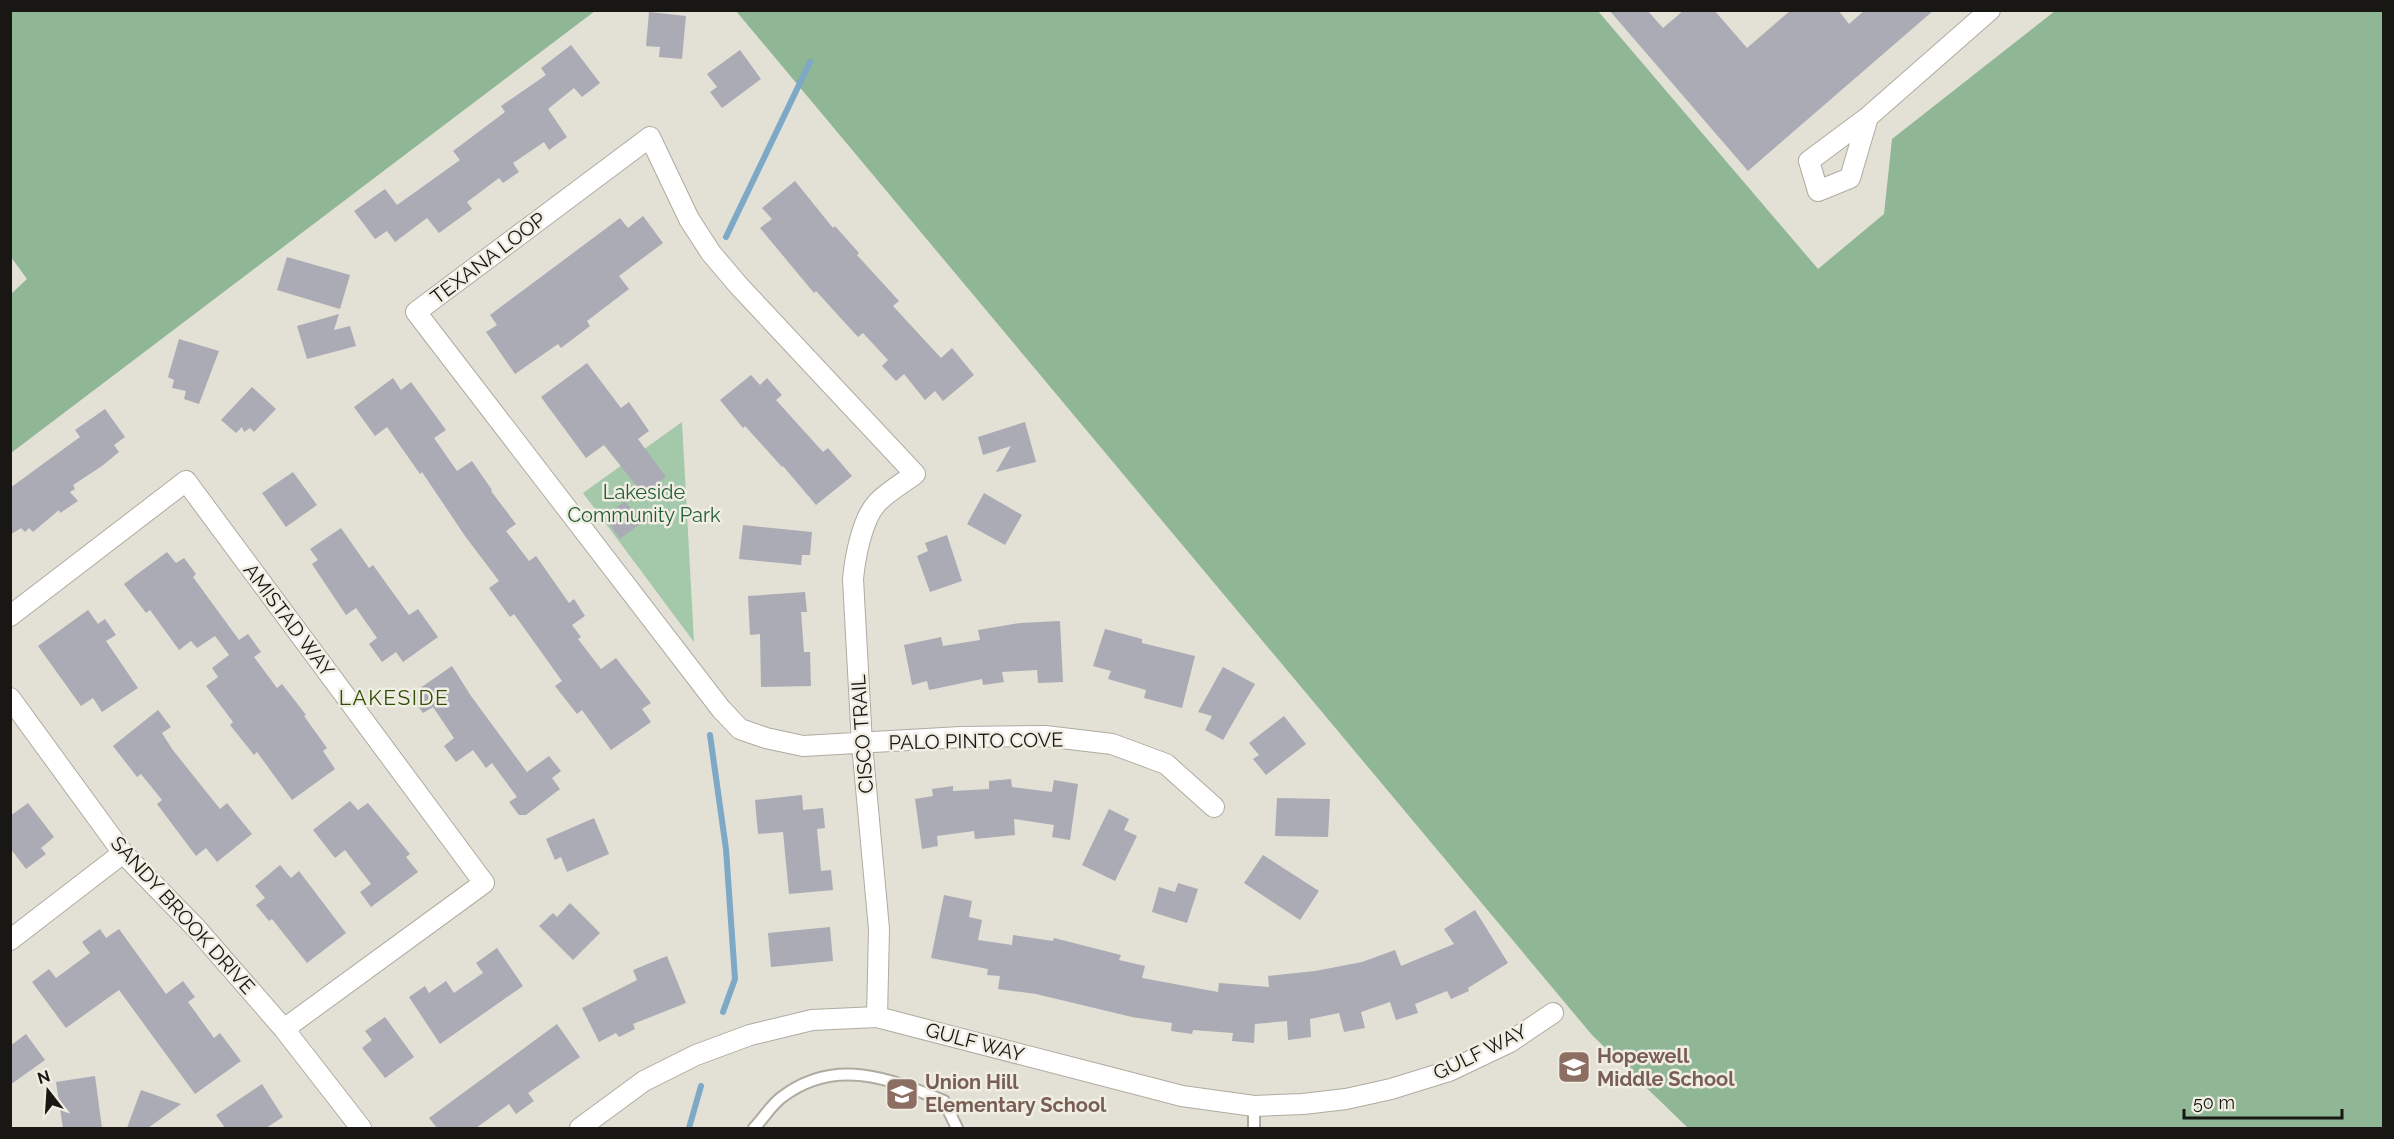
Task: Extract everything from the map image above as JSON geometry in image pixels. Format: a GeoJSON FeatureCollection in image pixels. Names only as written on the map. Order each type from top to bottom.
{"type":"FeatureCollection","features":[{"type":"Feature","properties":{"kind":"street"},"geometry":{"type":"LineString","coordinates":[[1868,117],[1990,10]]}},
{"type":"Feature","properties":{"kind":"street","name":"TEXANA LOOP"},"geometry":{"type":"LineString","coordinates":[[862,744],[803,746],[766,738],[740,729],[721,709],[416,312],[650,137],[689,219],[711,253],[739,286],[915,474]]}},
{"type":"Feature","properties":{"kind":"street","name":"CISCO TRAIL"},"geometry":{"type":"LineString","coordinates":[[877,1017],[879,929],[862,744],[853,602],[855,558],[862,533],[876,503],[915,474]]}},
{"type":"Feature","properties":{"kind":"street","name":"AMISTAD WAY"},"geometry":{"type":"LineString","coordinates":[[10,616],[186,481],[484,883],[284,1029]]}},
{"type":"Feature","properties":{"kind":"street","name":"SANDY BROOK DRIVE"},"geometry":{"type":"LineString","coordinates":[[10,698],[123,853],[196,928],[284,1029],[361,1128]]}},
{"type":"Feature","properties":{"kind":"street","name":"PALO PINTO COVE"},"geometry":{"type":"LineString","coordinates":[[862,744],[962,737],[1045,736],[1112,744],[1166,764],[1214,807]]}},
{"type":"Feature","properties":{"kind":"street"},"geometry":{"type":"LineString","coordinates":[[10,940],[123,853]]}},
{"type":"Feature","properties":{"kind":"street","name":"GULF WAY"},"geometry":{"type":"LineString","coordinates":[[580,1128],[644,1081],[705,1051],[750,1035],[812,1020],[877,1017],[1182,1096],[1254,1106],[1346,1100],[1401,1086],[1449,1071],[1510,1042],[1553,1013]]}},
{"type":"Feature","properties":{"kind":"lane"},"geometry":{"type":"LineString","coordinates":[[754,1128],[781,1098],[818,1077],[855,1073],[900,1083],[944,1101],[957,1128]]}},
{"type":"Feature","properties":{"kind":"lane"},"geometry":{"type":"LineString","coordinates":[[1254,1106],[1254,1128]]}},
{"type":"Feature","properties":{"kind":"green space"},"geometry":{"type":"Polygon","coordinates":[[[11,10],[595,11],[11,453],[11,294],[27,279],[11,257],[11,10]]]}},
{"type":"Feature","properties":{"kind":"green space"},"geometry":{"type":"Polygon","coordinates":[[[736,11],[1598,11],[1818,269],[1884,214],[1892,139],[2055,11],[2383,11],[2383,1128],[1688,1128],[1592,1035],[736,11]]]}},
{"type":"Feature","properties":{"kind":"green space","name":"Lakeside Community Park"},"geometry":{"type":"Polygon","coordinates":[[[682,422],[694,642],[583,493],[682,422]]]}},
{"type":"Feature","properties":{"kind":"building"},"geometry":{"type":"Polygon","coordinates":[[[1609,10],[1647,10],[1663,28],[1684,10],[1714,10],[1747,48],[1791,10],[1838,10],[1849,24],[1865,10],[1934,10],[1748,171],[1609,10]]]}},
{"type":"Feature","properties":{"kind":"building"},"geometry":{"type":"Polygon","coordinates":[[[649,12],[686,16],[682,59],[659,57],[660,47],[646,46],[649,12]]]}},
{"type":"Feature","properties":{"kind":"building"},"geometry":{"type":"Polygon","coordinates":[[[571,45],[600,83],[582,97],[574,88],[548,109],[567,137],[549,150],[544,142],[513,163],[519,172],[503,183],[499,178],[467,202],[472,209],[439,233],[427,218],[395,242],[387,231],[375,239],[354,211],[385,189],[397,205],[460,160],[453,151],[505,112],[501,106],[546,75],[541,68],[571,45]]]}},
{"type":"Feature","properties":{"kind":"building"},"geometry":{"type":"Polygon","coordinates":[[[740,50],[761,79],[722,108],[710,92],[717,87],[707,74],[740,50]]]}},
{"type":"Feature","properties":{"kind":"building"},"geometry":{"type":"Polygon","coordinates":[[[795,181],[833,228],[835,226],[859,253],[857,255],[899,301],[893,306],[941,358],[952,348],[974,375],[943,401],[935,391],[925,400],[904,374],[896,381],[882,366],[888,360],[863,333],[858,337],[816,291],[814,293],[760,228],[772,219],[762,208],[795,181]]]}},
{"type":"Feature","properties":{"kind":"building"},"geometry":{"type":"Polygon","coordinates":[[[643,216],[663,243],[619,276],[629,289],[587,321],[590,326],[561,348],[558,344],[515,374],[486,332],[497,325],[490,315],[620,218],[628,228],[643,216]]]}},
{"type":"Feature","properties":{"kind":"building"},"geometry":{"type":"Polygon","coordinates":[[[287,257],[350,275],[340,309],[277,290],[287,257]]]}},
{"type":"Feature","properties":{"kind":"building"},"geometry":{"type":"Polygon","coordinates":[[[339,314],[334,330],[350,326],[356,346],[307,359],[297,326],[339,314]]]}},
{"type":"Feature","properties":{"kind":"building"},"geometry":{"type":"Polygon","coordinates":[[[179,339],[219,351],[199,404],[184,399],[186,391],[172,388],[174,380],[168,377],[179,339]]]}},
{"type":"Feature","properties":{"kind":"building"},"geometry":{"type":"Polygon","coordinates":[[[587,363],[621,408],[629,402],[649,431],[638,439],[666,477],[643,494],[604,445],[586,458],[541,397],[587,363]]]}},
{"type":"Feature","properties":{"kind":"building"},"geometry":{"type":"Polygon","coordinates":[[[751,375],[760,385],[767,378],[782,395],[776,400],[823,452],[828,448],[852,476],[816,505],[783,466],[745,426],[743,428],[720,400],[751,375]]]}},
{"type":"Feature","properties":{"kind":"building"},"geometry":{"type":"Polygon","coordinates":[[[393,378],[401,390],[411,382],[446,430],[434,438],[457,471],[472,461],[516,524],[506,531],[529,561],[536,556],[569,603],[574,599],[585,616],[572,625],[581,637],[578,639],[601,669],[616,658],[651,703],[642,709],[651,722],[611,750],[582,710],[577,714],[555,686],[562,681],[514,614],[510,617],[489,588],[499,581],[465,536],[422,472],[420,474],[387,427],[375,436],[354,407],[393,378]]]}},
{"type":"Feature","properties":{"kind":"building"},"geometry":{"type":"Polygon","coordinates":[[[252,387],[276,409],[254,432],[250,428],[244,432],[242,427],[236,433],[221,420],[252,387]]]}},
{"type":"Feature","properties":{"kind":"building"},"geometry":{"type":"Polygon","coordinates":[[[105,409],[125,437],[114,445],[119,452],[73,485],[75,489],[70,492],[78,501],[60,513],[59,510],[33,532],[29,528],[25,532],[21,528],[10,535],[10,488],[80,437],[75,430],[105,409]]]}},
{"type":"Feature","properties":{"kind":"building"},"geometry":{"type":"Polygon","coordinates":[[[1025,422],[1036,462],[996,472],[1011,446],[983,455],[978,437],[1025,422]]]}},
{"type":"Feature","properties":{"kind":"building"},"geometry":{"type":"Polygon","coordinates":[[[293,472],[317,505],[286,527],[262,493],[293,472]]]}},
{"type":"Feature","properties":{"kind":"building"},"geometry":{"type":"Polygon","coordinates":[[[984,493],[1022,515],[1005,545],[967,524],[984,493]]]}},
{"type":"Feature","properties":{"kind":"building"},"geometry":{"type":"Polygon","coordinates":[[[625,501],[641,523],[620,539],[604,517],[625,501]]]}},
{"type":"Feature","properties":{"kind":"building"},"geometry":{"type":"Polygon","coordinates":[[[743,525],[812,532],[810,555],[802,555],[801,565],[739,559],[743,525]]]}},
{"type":"Feature","properties":{"kind":"building"},"geometry":{"type":"Polygon","coordinates":[[[341,528],[369,568],[373,565],[409,615],[418,609],[438,637],[403,662],[396,652],[382,662],[369,644],[377,638],[356,608],[346,615],[312,564],[318,560],[310,549],[341,528]]]}},
{"type":"Feature","properties":{"kind":"building"},"geometry":{"type":"Polygon","coordinates":[[[947,535],[962,581],[930,592],[917,556],[928,551],[925,543],[947,535]]]}},
{"type":"Feature","properties":{"kind":"building"},"geometry":{"type":"Polygon","coordinates":[[[167,552],[176,563],[184,558],[196,574],[193,577],[239,640],[248,634],[261,652],[254,657],[277,688],[282,684],[306,715],[304,716],[327,748],[323,751],[335,769],[292,800],[257,752],[254,755],[230,725],[233,722],[206,686],[218,677],[212,668],[229,655],[215,636],[197,648],[191,641],[179,650],[150,610],[146,613],[124,584],[167,552]]]}},
{"type":"Feature","properties":{"kind":"building"},"geometry":{"type":"Polygon","coordinates":[[[805,592],[807,612],[801,612],[804,652],[810,652],[811,686],[761,687],[760,634],[750,635],[748,596],[805,592]]]}},
{"type":"Feature","properties":{"kind":"building"},"geometry":{"type":"Polygon","coordinates":[[[88,610],[98,624],[105,619],[116,635],[106,641],[138,688],[102,712],[93,698],[81,706],[38,646],[88,610]]]}},
{"type":"Feature","properties":{"kind":"building"},"geometry":{"type":"Polygon","coordinates":[[[1060,621],[1063,682],[1038,683],[1037,670],[1002,672],[1004,682],[983,685],[982,679],[929,690],[927,681],[912,685],[904,645],[941,637],[943,646],[980,640],[978,630],[1020,623],[1060,621]]]}},
{"type":"Feature","properties":{"kind":"building"},"geometry":{"type":"Polygon","coordinates":[[[1105,629],[1142,639],[1142,643],[1195,656],[1182,708],[1144,698],[1146,690],[1108,679],[1111,671],[1093,666],[1105,629]]]}},
{"type":"Feature","properties":{"kind":"building"},"geometry":{"type":"Polygon","coordinates":[[[452,666],[471,696],[527,772],[549,756],[561,771],[552,778],[560,789],[526,815],[519,815],[509,802],[517,797],[492,763],[486,768],[473,750],[456,762],[444,746],[454,738],[433,707],[423,713],[410,695],[452,666]]]}},
{"type":"Feature","properties":{"kind":"building"},"geometry":{"type":"Polygon","coordinates":[[[1223,667],[1255,684],[1223,740],[1205,730],[1212,716],[1198,712],[1223,667]]]}},
{"type":"Feature","properties":{"kind":"building"},"geometry":{"type":"Polygon","coordinates":[[[158,710],[171,727],[162,733],[172,749],[220,809],[227,803],[252,834],[217,862],[206,848],[196,856],[157,804],[162,800],[141,774],[137,777],[113,746],[158,710]]]}},
{"type":"Feature","properties":{"kind":"building"},"geometry":{"type":"Polygon","coordinates":[[[1284,716],[1306,744],[1266,775],[1253,759],[1259,755],[1249,743],[1284,716]]]}},
{"type":"Feature","properties":{"kind":"building"},"geometry":{"type":"Polygon","coordinates":[[[1011,779],[1012,787],[1052,792],[1054,780],[1078,784],[1070,840],[1052,837],[1054,825],[1014,819],[1015,835],[975,839],[974,831],[937,836],[938,846],[922,849],[915,799],[933,796],[932,789],[953,786],[953,791],[989,789],[989,781],[1011,779]]]}},
{"type":"Feature","properties":{"kind":"building"},"geometry":{"type":"Polygon","coordinates":[[[802,795],[803,810],[823,808],[825,828],[817,829],[821,871],[831,870],[833,890],[789,894],[783,832],[758,834],[755,800],[802,795]]]}},
{"type":"Feature","properties":{"kind":"building"},"geometry":{"type":"Polygon","coordinates":[[[1277,798],[1330,799],[1328,837],[1275,836],[1277,798]]]}},
{"type":"Feature","properties":{"kind":"building"},"geometry":{"type":"Polygon","coordinates":[[[350,801],[358,810],[368,803],[410,854],[406,857],[418,872],[371,907],[360,892],[371,884],[345,850],[335,858],[313,830],[350,801]]]}},
{"type":"Feature","properties":{"kind":"building"},"geometry":{"type":"Polygon","coordinates":[[[28,803],[54,837],[41,848],[46,854],[26,869],[10,848],[10,816],[28,803]]]}},
{"type":"Feature","properties":{"kind":"building"},"geometry":{"type":"Polygon","coordinates":[[[1109,809],[1129,819],[1124,830],[1137,836],[1115,881],[1082,865],[1109,809]]]}},
{"type":"Feature","properties":{"kind":"building"},"geometry":{"type":"Polygon","coordinates":[[[594,818],[609,854],[567,872],[561,857],[555,860],[546,839],[594,818]]]}},
{"type":"Feature","properties":{"kind":"building"},"geometry":{"type":"Polygon","coordinates":[[[1263,855],[1319,891],[1300,920],[1244,883],[1263,855]]]}},
{"type":"Feature","properties":{"kind":"building"},"geometry":{"type":"Polygon","coordinates":[[[280,865],[291,878],[299,871],[346,933],[307,963],[272,919],[269,921],[256,905],[265,898],[255,886],[280,865]]]}},
{"type":"Feature","properties":{"kind":"building"},"geometry":{"type":"Polygon","coordinates":[[[1178,883],[1198,889],[1187,923],[1152,912],[1159,887],[1175,892],[1178,883]]]}},
{"type":"Feature","properties":{"kind":"building"},"geometry":{"type":"Polygon","coordinates":[[[944,895],[972,901],[969,917],[982,920],[978,940],[1012,945],[1013,935],[1053,941],[1054,938],[1121,955],[1119,960],[1145,966],[1142,978],[1218,992],[1219,983],[1269,987],[1268,976],[1315,971],[1362,962],[1395,950],[1401,966],[1454,944],[1444,929],[1475,910],[1508,963],[1468,988],[1469,991],[1451,999],[1447,991],[1415,1004],[1418,1013],[1396,1020],[1390,1002],[1361,1012],[1365,1028],[1344,1032],[1339,1013],[1310,1019],[1311,1037],[1288,1040],[1287,1021],[1255,1024],[1254,1043],[1232,1041],[1233,1033],[1193,1030],[1192,1034],[1171,1031],[1172,1023],[1132,1017],[1036,994],[998,989],[1000,976],[987,975],[988,969],[931,958],[944,895]]]}},
{"type":"Feature","properties":{"kind":"building"},"geometry":{"type":"Polygon","coordinates":[[[570,903],[600,933],[573,960],[539,926],[553,913],[557,917],[570,903]]]}},
{"type":"Feature","properties":{"kind":"building"},"geometry":{"type":"Polygon","coordinates":[[[830,927],[833,961],[771,967],[768,933],[830,927]]]}},
{"type":"Feature","properties":{"kind":"building"},"geometry":{"type":"Polygon","coordinates":[[[100,929],[106,938],[119,929],[166,994],[183,981],[195,997],[188,1002],[214,1038],[220,1033],[241,1061],[195,1094],[119,990],[66,1028],[32,982],[49,969],[56,978],[90,953],[82,942],[100,929]]]}},
{"type":"Feature","properties":{"kind":"building"},"geometry":{"type":"Polygon","coordinates":[[[497,948],[523,986],[440,1044],[409,997],[425,986],[429,993],[446,981],[454,993],[483,973],[476,963],[497,948]]]}},
{"type":"Feature","properties":{"kind":"building"},"geometry":{"type":"Polygon","coordinates":[[[667,956],[686,1003],[633,1024],[635,1029],[619,1037],[616,1033],[599,1042],[582,1008],[637,980],[633,970],[667,956]]]}},
{"type":"Feature","properties":{"kind":"building"},"geometry":{"type":"Polygon","coordinates":[[[385,1017],[414,1057],[385,1078],[362,1048],[372,1040],[365,1031],[385,1017]]]}},
{"type":"Feature","properties":{"kind":"building"},"geometry":{"type":"Polygon","coordinates":[[[557,1024],[580,1057],[528,1093],[534,1101],[516,1114],[509,1104],[476,1128],[437,1128],[429,1118],[557,1024]]]}},
{"type":"Feature","properties":{"kind":"building"},"geometry":{"type":"Polygon","coordinates":[[[26,1034],[45,1060],[10,1085],[10,1046],[26,1034]]]}},
{"type":"Feature","properties":{"kind":"building"},"geometry":{"type":"Polygon","coordinates":[[[95,1076],[102,1128],[63,1128],[56,1082],[95,1076]]]}},
{"type":"Feature","properties":{"kind":"building"},"geometry":{"type":"Polygon","coordinates":[[[262,1084],[283,1117],[266,1128],[225,1128],[216,1115],[262,1084]]]}},
{"type":"Feature","properties":{"kind":"building"},"geometry":{"type":"Polygon","coordinates":[[[141,1090],[181,1104],[148,1128],[127,1128],[141,1090]]]}},
{"type":"Feature","properties":{"kind":"waterway"},"geometry":{"type":"LineString","coordinates":[[726,237],[810,62]]}},
{"type":"Feature","properties":{"kind":"waterway"},"geometry":{"type":"LineString","coordinates":[[710,735],[726,849],[735,979],[723,1012]]}},
{"type":"Feature","properties":{"kind":"waterway"},"geometry":{"type":"LineString","coordinates":[[689,1128],[701,1086]]}},
{"type":"Feature","properties":{"kind":"place","name":"Hopewell Middle School"},"geometry":{"type":"Point","coordinates":[1574,1067]}},
{"type":"Feature","properties":{"kind":"place","name":"Union Hill Elementary School"},"geometry":{"type":"Point","coordinates":[902,1094]}},
{"type":"Feature","properties":{"kind":"district","name":"LAKESIDE"},"geometry":{"type":"Point","coordinates":[394,698]}}]}
